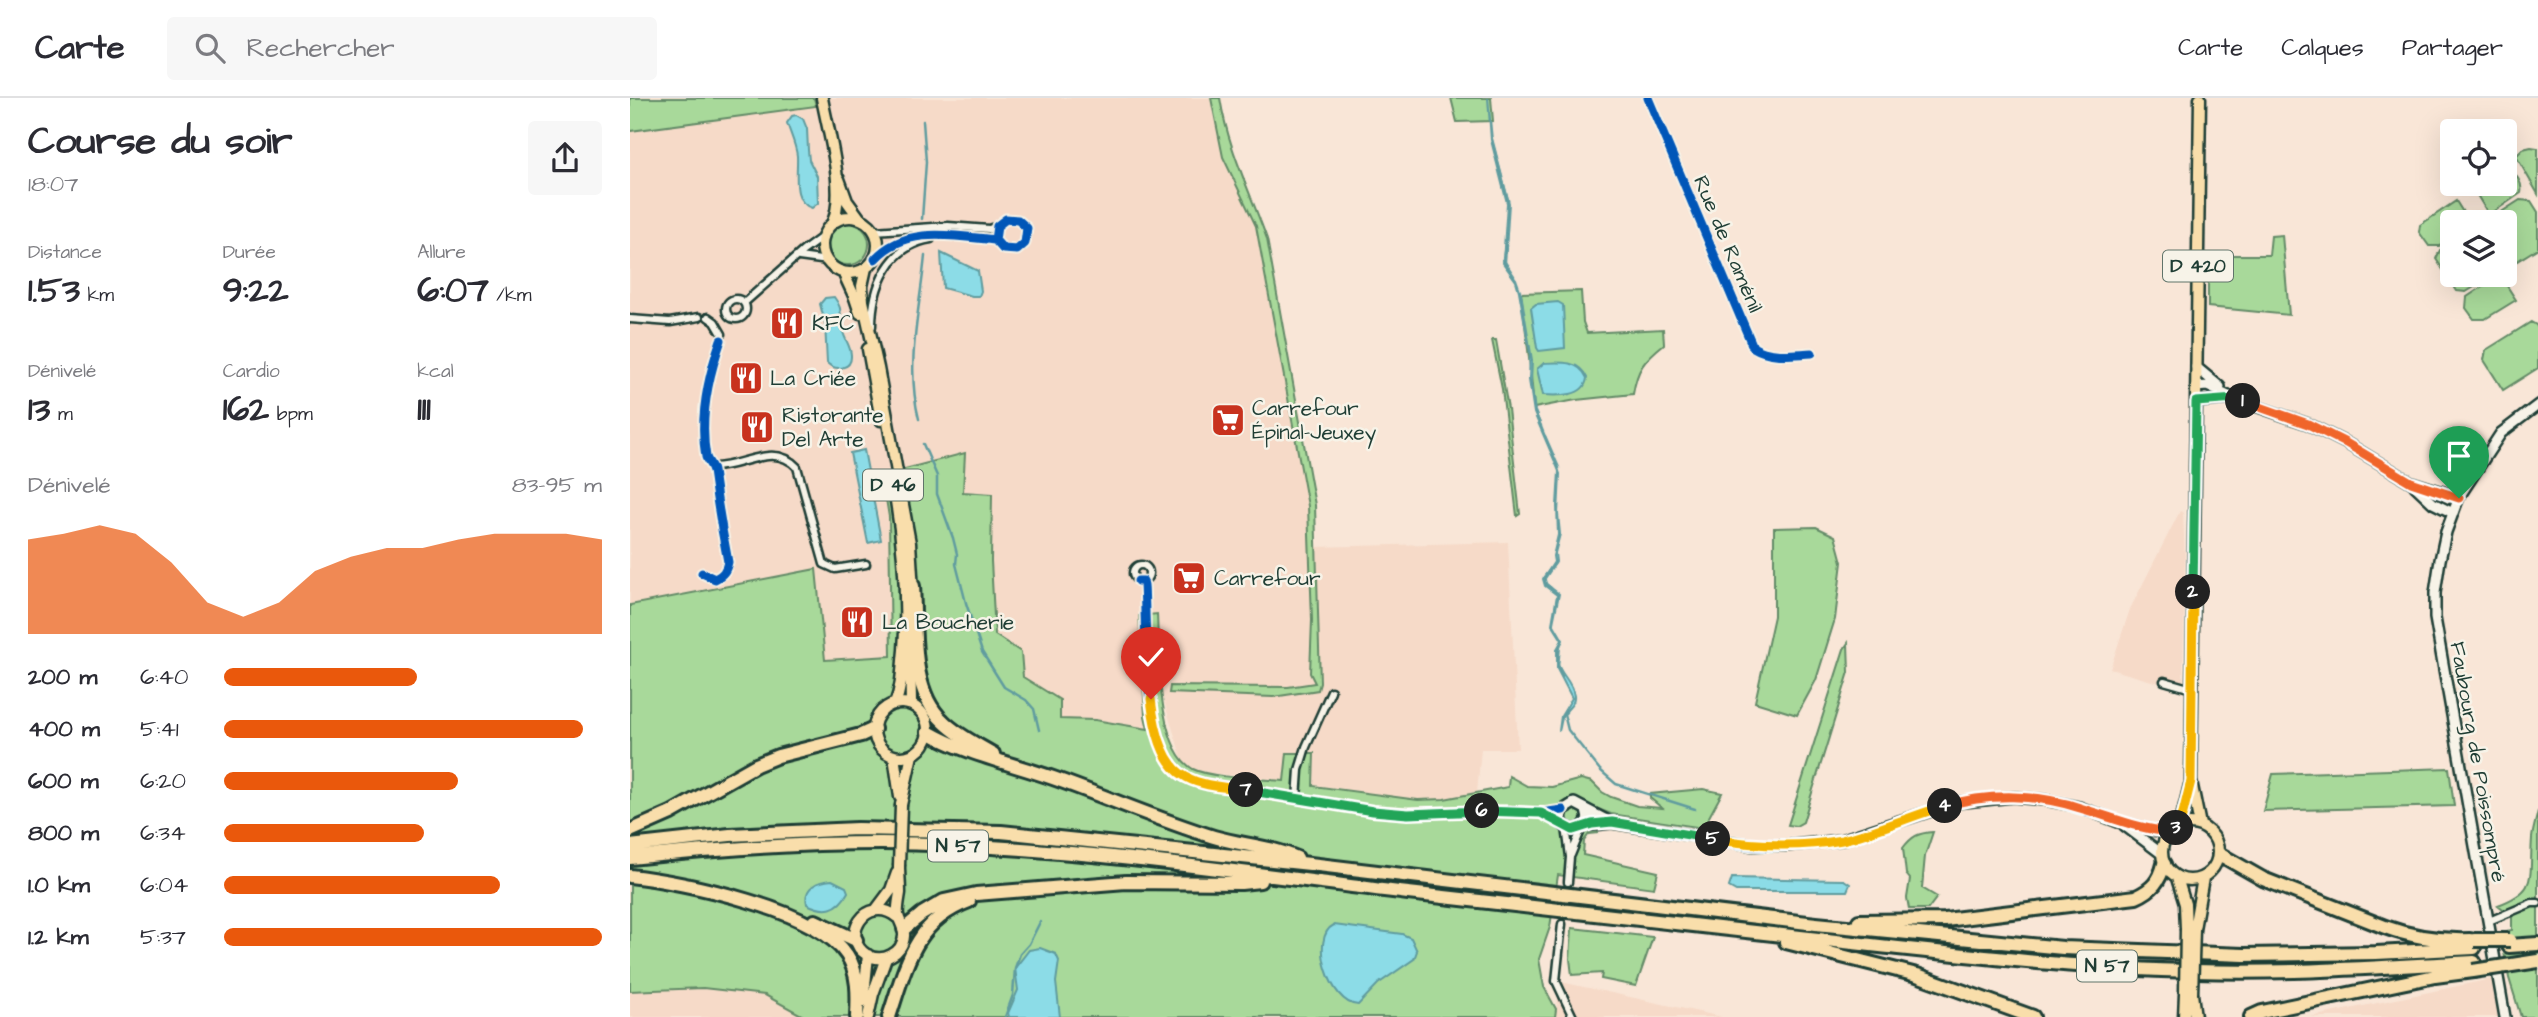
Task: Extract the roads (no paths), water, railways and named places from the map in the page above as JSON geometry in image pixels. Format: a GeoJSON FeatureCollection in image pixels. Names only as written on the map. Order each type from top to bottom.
{"type":"FeatureCollection","features":[{"type":"Feature","properties":{"kind":"highway"},"geometry":{"type":"LineString","coordinates":[[913,586],[920,679],[928,700],[942,720],[1005,761]]}},
{"type":"Feature","properties":{"kind":"highway"},"geometry":{"type":"LineString","coordinates":[[630,831],[671,813],[756,765],[778,756],[861,735],[874,729]]}},
{"type":"Feature","properties":{"kind":"highway"},"geometry":{"type":"LineString","coordinates":[[928,732],[964,751],[1005,761],[1170,824],[1223,840],[1281,851],[1310,864]]}},
{"type":"Feature","properties":{"kind":"highway","name":"N 57"},"geometry":{"type":"LineString","coordinates":[[630,846],[785,832],[857,829],[946,830],[1087,840],[1816,924],[2022,945],[2183,954],[2376,953],[2474,944],[2532,944]]}},
{"type":"Feature","properties":{"kind":"highway","name":"N 57"},"geometry":{"type":"LineString","coordinates":[[630,858],[697,850],[791,844],[884,843],[1066,854],[1742,931],[2062,963],[2191,971],[2296,973],[2473,967],[2538,961]]}},
{"type":"Feature","properties":{"kind":"highway"},"geometry":{"type":"LineString","coordinates":[[2219,854],[2263,879],[2385,927],[2403,933],[2474,944]]}},
{"type":"Feature","properties":{"kind":"highway"},"geometry":{"type":"LineString","coordinates":[[1816,924],[1945,920],[2136,897],[2155,884],[2161,875],[2163,859]]}},
{"type":"Feature","properties":{"kind":"highway"},"geometry":{"type":"LineString","coordinates":[[630,876],[685,885],[822,923],[856,940]]}},
{"type":"Feature","properties":{"kind":"highway"},"geometry":{"type":"LineString","coordinates":[[904,929],[944,901],[975,894],[1126,882],[1241,883],[1284,878]]}},
{"type":"Feature","properties":{"kind":"highway"},"geometry":{"type":"LineString","coordinates":[[889,1017],[909,959],[928,926],[938,916],[959,905],[997,894]]}},
{"type":"Feature","properties":{"kind":"highway"},"geometry":{"type":"LineString","coordinates":[[785,914],[828,935],[846,954],[854,971],[858,991],[857,1017]]}},
{"type":"Feature","properties":{"kind":"highway"},"geometry":{"type":"LineString","coordinates":[[1742,931],[1917,975],[2033,1017]]}},
{"type":"Feature","properties":{"kind":"highway"},"geometry":{"type":"LineString","coordinates":[[2251,1017],[2262,1012],[2473,967]]}},
{"type":"Feature","properties":{"kind":"highway"},"geometry":{"type":"LineString","coordinates":[[2002,1007],[2023,1017]]}},
{"type":"Feature","properties":{"kind":"main road"},"geometry":{"type":"LineString","coordinates":[[822,98],[835,166],[837,206],[832,224],[825,235],[823,251],[828,261],[843,272],[852,273],[866,268],[878,249],[874,230],[860,219],[847,201],[835,166]]}},
{"type":"Feature","properties":{"kind":"main road","name":"D 420"},"geometry":{"type":"LineString","coordinates":[[2200,98],[2191,781],[2200,825]]}},
{"type":"Feature","properties":{"kind":"main road"},"geometry":{"type":"LineString","coordinates":[[832,224],[851,217],[860,219]]}},
{"type":"Feature","properties":{"kind":"main road","name":"D 46"},"geometry":{"type":"LineString","coordinates":[[866,268],[862,286],[863,301],[910,543],[913,586],[910,629],[911,705]]}},
{"type":"Feature","properties":{"kind":"main road","name":"D 46"},"geometry":{"type":"LineString","coordinates":[[843,272],[855,298],[865,332],[902,541],[906,625],[900,692],[895,704]]}},
{"type":"Feature","properties":{"kind":"main road"},"geometry":{"type":"LineString","coordinates":[[2196,367],[2235,399]]}},
{"type":"Feature","properties":{"kind":"main road"},"geometry":{"type":"LineString","coordinates":[[2196,387],[2207,386],[2235,399],[2308,424],[2411,482],[2459,498]]}},
{"type":"Feature","properties":{"kind":"main road"},"geometry":{"type":"LineString","coordinates":[[2196,402],[2235,399]]}},
{"type":"Feature","properties":{"kind":"main road","name":"Faubourg de Poissompré"},"geometry":{"type":"LineString","coordinates":[[2505,1017],[2435,618],[2435,593],[2440,560],[2459,498],[2501,433],[2538,405]]}},
{"type":"Feature","properties":{"kind":"main road"},"geometry":{"type":"LineString","coordinates":[[2411,482],[2433,503],[2453,513]]}},
{"type":"Feature","properties":{"kind":"main road"},"geometry":{"type":"LineString","coordinates":[[901,805],[912,755],[925,741],[928,732],[923,716],[911,705],[895,704],[882,712],[874,729],[875,736],[881,749],[894,756],[912,755]]}},
{"type":"Feature","properties":{"kind":"main road"},"geometry":{"type":"LineString","coordinates":[[894,756],[901,805],[897,917]]}},
{"type":"Feature","properties":{"kind":"main road","name":"D 420"},"geometry":{"type":"LineString","coordinates":[[2173,830],[2182,817],[2191,781]]}},
{"type":"Feature","properties":{"kind":"main road"},"geometry":{"type":"LineString","coordinates":[[1612,822],[1573,830],[1561,824],[1563,810],[1574,803],[1612,822],[1755,846],[1785,846],[1841,840],[1955,803],[2013,797],[2044,800],[2079,807],[2118,822],[2150,830],[2173,830],[2192,824],[2200,825],[2214,836],[2219,854],[2214,868],[2203,878],[2190,881],[2177,878]]}},
{"type":"Feature","properties":{"kind":"main road"},"geometry":{"type":"LineString","coordinates":[[1583,827],[1588,819],[1586,810]]}},
{"type":"Feature","properties":{"kind":"main road"},"geometry":{"type":"LineString","coordinates":[[2118,822],[2144,839],[2177,878],[2190,929],[2189,993],[2184,1017]]}},
{"type":"Feature","properties":{"kind":"main road"},"geometry":{"type":"LineString","coordinates":[[2163,859],[2164,842],[2173,830]]}},
{"type":"Feature","properties":{"kind":"main road"},"geometry":{"type":"LineString","coordinates":[[876,910],[891,890],[899,866]]}},
{"type":"Feature","properties":{"kind":"main road"},"geometry":{"type":"LineString","coordinates":[[2190,929],[2203,878]]}},
{"type":"Feature","properties":{"kind":"main road"},"geometry":{"type":"LineString","coordinates":[[876,910],[891,912],[897,917],[904,929],[902,944],[892,955],[886,958],[868,955],[863,951],[855,933],[860,920],[876,910]]}},
{"type":"Feature","properties":{"kind":"main road"},"geometry":{"type":"LineString","coordinates":[[857,1017],[865,985],[868,955]]}},
{"type":"Feature","properties":{"kind":"main road"},"geometry":{"type":"LineString","coordinates":[[868,1017],[886,958]]}},
{"type":"Feature","properties":{"kind":"main road"},"geometry":{"type":"LineString","coordinates":[[2189,993],[2195,1017]]}},
{"type":"Feature","properties":{"kind":"street","name":"Rue de Raménil"},"geometry":{"type":"LineString","coordinates":[[1648,98],[1753,347],[1778,355],[1812,353]]}},
{"type":"Feature","properties":{"kind":"street"},"geometry":{"type":"LineString","coordinates":[[874,230],[948,226],[989,229],[1006,219],[1018,219],[1027,229],[1027,239],[1022,247],[1009,251],[995,240],[997,226]]}},
{"type":"Feature","properties":{"kind":"street"},"geometry":{"type":"LineString","coordinates":[[744,303],[825,235]]}},
{"type":"Feature","properties":{"kind":"street"},"geometry":{"type":"LineString","coordinates":[[874,259],[893,242],[915,236],[946,235],[995,240]]}},
{"type":"Feature","properties":{"kind":"street"},"geometry":{"type":"LineString","coordinates":[[878,368],[871,325],[872,306],[874,292],[883,274],[892,260],[904,250],[924,240],[946,235]]}},
{"type":"Feature","properties":{"kind":"street"},"geometry":{"type":"LineString","coordinates":[[799,257],[828,261]]}},
{"type":"Feature","properties":{"kind":"street"},"geometry":{"type":"LineString","coordinates":[[630,319],[670,322],[699,317]]}},
{"type":"Feature","properties":{"kind":"street"},"geometry":{"type":"LineString","coordinates":[[702,573],[715,579],[726,570],[728,562],[712,467],[707,461],[704,421],[712,363],[722,337],[715,322],[708,317]]}},
{"type":"Feature","properties":{"kind":"street"},"geometry":{"type":"LineString","coordinates":[[712,467],[726,468],[771,455],[781,455],[789,459],[797,467],[824,564],[835,569],[866,564]]}},
{"type":"Feature","properties":{"kind":"street"},"geometry":{"type":"LineString","coordinates":[[1143,581],[1153,718],[1160,740],[1177,771],[1196,782],[1373,811],[1408,814],[1506,811],[1541,813],[1563,810]]}},
{"type":"Feature","properties":{"kind":"street"},"geometry":{"type":"LineString","coordinates":[[2164,681],[2192,689]]}},
{"type":"Feature","properties":{"kind":"street"},"geometry":{"type":"LineString","coordinates":[[1297,799],[1299,770],[1306,747],[1331,691]]}},
{"type":"Feature","properties":{"kind":"street"},"geometry":{"type":"LineString","coordinates":[[1541,813],[1561,824],[1570,857]]}},
{"type":"Feature","properties":{"kind":"street"},"geometry":{"type":"LineString","coordinates":[[1568,882],[1570,857],[1583,827]]}},
{"type":"Feature","properties":{"kind":"street"},"geometry":{"type":"LineString","coordinates":[[2489,921],[2538,903]]}},
{"type":"Feature","properties":{"kind":"street"},"geometry":{"type":"LineString","coordinates":[[1562,923],[1556,981],[1573,1017]]}},
{"type":"Feature","properties":{"kind":"water"},"geometry":{"type":"Polygon","coordinates":[[[1488,98],[1492,140],[1509,203],[1505,265],[1516,279],[1521,293],[1532,360],[1531,383],[1535,411],[1557,465],[1534,413],[1529,380],[1530,353],[1519,291],[1516,281],[1503,263],[1507,203],[1491,140],[1488,98]]]}},
{"type":"Feature","properties":{"kind":"water"},"geometry":{"type":"Polygon","coordinates":[[[796,115],[803,119],[807,129],[809,160],[817,176],[818,203],[812,208],[805,205],[798,193],[796,152],[787,123],[796,115]]]}},
{"type":"Feature","properties":{"kind":"water"},"geometry":{"type":"Polygon","coordinates":[[[941,253],[978,271],[981,291],[979,296],[943,288],[941,253]]]}},
{"type":"Feature","properties":{"kind":"water"},"geometry":{"type":"Polygon","coordinates":[[[834,297],[840,309],[843,331],[851,352],[849,364],[842,368],[827,363],[825,323],[820,304],[825,298],[834,297]]]}},
{"type":"Feature","properties":{"kind":"water"},"geometry":{"type":"Polygon","coordinates":[[[1558,302],[1563,305],[1565,348],[1539,351],[1531,308],[1536,304],[1558,302]]]}},
{"type":"Feature","properties":{"kind":"water"},"geometry":{"type":"Polygon","coordinates":[[[1544,363],[1574,365],[1584,372],[1587,378],[1585,384],[1582,389],[1570,394],[1543,395],[1537,369],[1544,363]]]}},
{"type":"Feature","properties":{"kind":"water"},"geometry":{"type":"Polygon","coordinates":[[[864,450],[881,540],[868,543],[850,453],[864,450]]]}},
{"type":"Feature","properties":{"kind":"water"},"geometry":{"type":"Polygon","coordinates":[[[1559,471],[1560,534],[1555,553],[1556,562],[1544,580],[1559,594],[1553,623],[1563,640],[1557,659],[1557,649],[1562,640],[1552,624],[1557,595],[1545,586],[1543,579],[1554,562],[1553,556],[1558,535],[1559,471]]]}},
{"type":"Feature","properties":{"kind":"water"},"geometry":{"type":"Polygon","coordinates":[[[1557,659],[1574,696],[1572,704],[1563,715],[1559,731],[1561,716],[1572,698],[1557,669],[1557,659]]]}},
{"type":"Feature","properties":{"kind":"water"},"geometry":{"type":"Polygon","coordinates":[[[1732,878],[1844,880],[1850,884],[1847,891],[1736,891],[1729,887],[1732,878]]]}},
{"type":"Feature","properties":{"kind":"water"},"geometry":{"type":"Polygon","coordinates":[[[832,880],[846,887],[848,892],[840,903],[825,909],[807,904],[809,889],[832,880]]]}},
{"type":"Feature","properties":{"kind":"water"},"geometry":{"type":"Polygon","coordinates":[[[1334,925],[1402,934],[1411,938],[1417,951],[1414,959],[1378,984],[1358,1005],[1348,1002],[1332,982],[1323,955],[1323,942],[1334,925]]]}},
{"type":"Feature","properties":{"kind":"water"},"geometry":{"type":"Polygon","coordinates":[[[1040,948],[1056,954],[1059,961],[1056,982],[1060,1017],[1009,1017],[1008,1013],[1018,990],[1015,968],[1029,950],[1040,948]]]}},
{"type":"Feature","properties":{"kind":"waterway"},"geometry":{"type":"LineString","coordinates":[[922,219],[926,162],[923,121]]}},
{"type":"Feature","properties":{"kind":"waterway"},"geometry":{"type":"LineString","coordinates":[[1492,139],[1508,200]]}},
{"type":"Feature","properties":{"kind":"waterway"},"geometry":{"type":"LineString","coordinates":[[1506,238],[1503,259],[1514,276]]}},
{"type":"Feature","properties":{"kind":"waterway"},"geometry":{"type":"LineString","coordinates":[[919,419],[913,358],[925,256]]}},
{"type":"Feature","properties":{"kind":"waterway"},"geometry":{"type":"LineString","coordinates":[[1535,413],[1541,426]]}},
{"type":"Feature","properties":{"kind":"waterway"},"geometry":{"type":"LineString","coordinates":[[1545,436],[1559,468]]}},
{"type":"Feature","properties":{"kind":"waterway"},"geometry":{"type":"LineString","coordinates":[[923,444],[937,476],[937,494],[953,538],[957,554],[956,564],[982,652],[1004,687],[1026,700],[1034,709],[1039,730]]}},
{"type":"Feature","properties":{"kind":"waterway"},"geometry":{"type":"LineString","coordinates":[[1551,588],[1544,577],[1555,563]]}},
{"type":"Feature","properties":{"kind":"waterway"},"geometry":{"type":"LineString","coordinates":[[1560,645],[1558,666],[1562,677]]}},
{"type":"Feature","properties":{"kind":"waterway"},"geometry":{"type":"LineString","coordinates":[[1566,712],[1564,714],[1568,730],[1600,770],[1616,784],[1695,809]]}},
{"type":"Feature","properties":{"kind":"waterway"},"geometry":{"type":"LineString","coordinates":[[1005,1017],[1013,995],[1015,968],[1020,954],[1029,944],[1040,922]]}},
{"type":"Feature","properties":{"kind":"tunnel"},"geometry":{"type":"LineString","coordinates":[[1562,924],[1568,882]]}},
{"type":"Feature","properties":{"kind":"place","name":"KFC"},"geometry":{"type":"Point","coordinates":[787,323]}},
{"type":"Feature","properties":{"kind":"place","name":"La Criée"},"geometry":{"type":"Point","coordinates":[746,378]}},
{"type":"Feature","properties":{"kind":"place","name":"Carrefour Épinal-Jeuxey"},"geometry":{"type":"Point","coordinates":[1228,420]}},
{"type":"Feature","properties":{"kind":"place","name":"Ristorante Del Arte"},"geometry":{"type":"Point","coordinates":[757,427]}},
{"type":"Feature","properties":{"kind":"place","name":"Carrefour"},"geometry":{"type":"Point","coordinates":[1189,578]}},
{"type":"Feature","properties":{"kind":"place","name":"La Boucherie"},"geometry":{"type":"Point","coordinates":[857,622]}}]}
